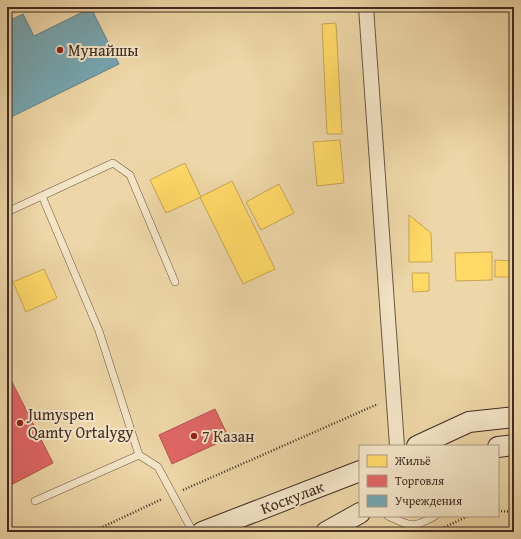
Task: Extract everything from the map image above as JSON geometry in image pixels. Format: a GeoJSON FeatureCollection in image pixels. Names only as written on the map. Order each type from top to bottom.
{"type":"FeatureCollection","features":[{"type":"Feature","properties":{"kind":"street"},"geometry":{"type":"LineString","coordinates":[[366,7],[397,445]]}},
{"type":"Feature","properties":{"kind":"street"},"geometry":{"type":"LineString","coordinates":[[419,445],[469,422],[514,416]]}},
{"type":"Feature","properties":{"kind":"street"},"geometry":{"type":"LineString","coordinates":[[499,447],[514,445]]}},
{"type":"Feature","properties":{"kind":"street","name":"Коскулак"},"geometry":{"type":"LineString","coordinates":[[202,532],[359,471]]}},
{"type":"Feature","properties":{"kind":"street"},"geometry":{"type":"LineString","coordinates":[[326,532],[359,514]]}},
{"type":"Feature","properties":{"kind":"lane"},"geometry":{"type":"LineString","coordinates":[[7,212],[113,163],[130,175],[175,282]]}},
{"type":"Feature","properties":{"kind":"lane"},"geometry":{"type":"LineString","coordinates":[[42,196],[99,331],[139,455],[158,467],[193,532]]}},
{"type":"Feature","properties":{"kind":"lane"},"geometry":{"type":"LineString","coordinates":[[35,501],[139,455]]}},
{"type":"Feature","properties":{"kind":"lane"},"geometry":{"type":"LineString","coordinates":[[391,517],[413,525],[420,525],[433,517]]}},
{"type":"Feature","properties":{"kind":"path"},"geometry":{"type":"LineString","coordinates":[[92,532],[173,494],[394,397]]}},
{"type":"Feature","properties":{"kind":"path"},"geometry":{"type":"LineString","coordinates":[[499,511],[514,512]]}},
{"type":"Feature","properties":{"kind":"path"},"geometry":{"type":"LineString","coordinates":[[437,532],[466,517]]}},
{"type":"Feature","properties":{"kind":"path"},"geometry":{"type":"LineString","coordinates":[[443,528],[446,532]]}},
{"type":"Feature","properties":{"kind":"building: Жильё"},"geometry":{"type":"Polygon","coordinates":[[[336,23],[342,134],[327,134],[322,24],[336,23]]]}},
{"type":"Feature","properties":{"kind":"building: Жильё"},"geometry":{"type":"Polygon","coordinates":[[[340,140],[344,183],[317,186],[313,142],[340,140]]]}},
{"type":"Feature","properties":{"kind":"building: Жильё"},"geometry":{"type":"Polygon","coordinates":[[[185,163],[201,197],[166,213],[150,180],[185,163]]]}},
{"type":"Feature","properties":{"kind":"building: Жильё"},"geometry":{"type":"Polygon","coordinates":[[[232,181],[275,269],[243,284],[200,197],[232,181]]]}},
{"type":"Feature","properties":{"kind":"building: Жильё"},"geometry":{"type":"Polygon","coordinates":[[[279,184],[294,213],[261,230],[246,202],[279,184]]]}},
{"type":"Feature","properties":{"kind":"building: Жильё"},"geometry":{"type":"Polygon","coordinates":[[[409,215],[431,233],[432,262],[409,262],[409,215]]]}},
{"type":"Feature","properties":{"kind":"building: Жильё"},"geometry":{"type":"Polygon","coordinates":[[[492,252],[492,280],[456,281],[455,253],[492,252]]]}},
{"type":"Feature","properties":{"kind":"building: Жильё"},"geometry":{"type":"Polygon","coordinates":[[[495,260],[514,261],[514,277],[495,277],[495,260]]]}},
{"type":"Feature","properties":{"kind":"building: Жильё"},"geometry":{"type":"Polygon","coordinates":[[[44,269],[57,298],[26,312],[13,282],[44,269]]]}},
{"type":"Feature","properties":{"kind":"building: Жильё"},"geometry":{"type":"Polygon","coordinates":[[[412,273],[429,273],[429,291],[413,292],[412,273]]]}},
{"type":"Feature","properties":{"kind":"building: Торговля","name":"Jumyspen Qamty Ortalygy"},"geometry":{"type":"Polygon","coordinates":[[[11,380],[53,463],[7,487],[7,382],[11,380]]]}},
{"type":"Feature","properties":{"kind":"building: Торговля","name":"7 Казан"},"geometry":{"type":"Polygon","coordinates":[[[215,409],[229,438],[172,464],[159,435],[215,409]]]}},
{"type":"Feature","properties":{"kind":"building: Учреждения","name":"Мунайшы"},"geometry":{"type":"Polygon","coordinates":[[[91,8],[119,64],[7,119],[7,22],[23,14],[34,36],[91,8]]]}},
{"type":"Feature","properties":{"kind":"place","name":"Мунайшы"},"geometry":{"type":"Point","coordinates":[60,50]}},
{"type":"Feature","properties":{"kind":"place","name":"Jumyspen Qamty Ortalygy"},"geometry":{"type":"Point","coordinates":[20,423]}},
{"type":"Feature","properties":{"kind":"place","name":"7 Казан"},"geometry":{"type":"Point","coordinates":[194,436]}}]}
